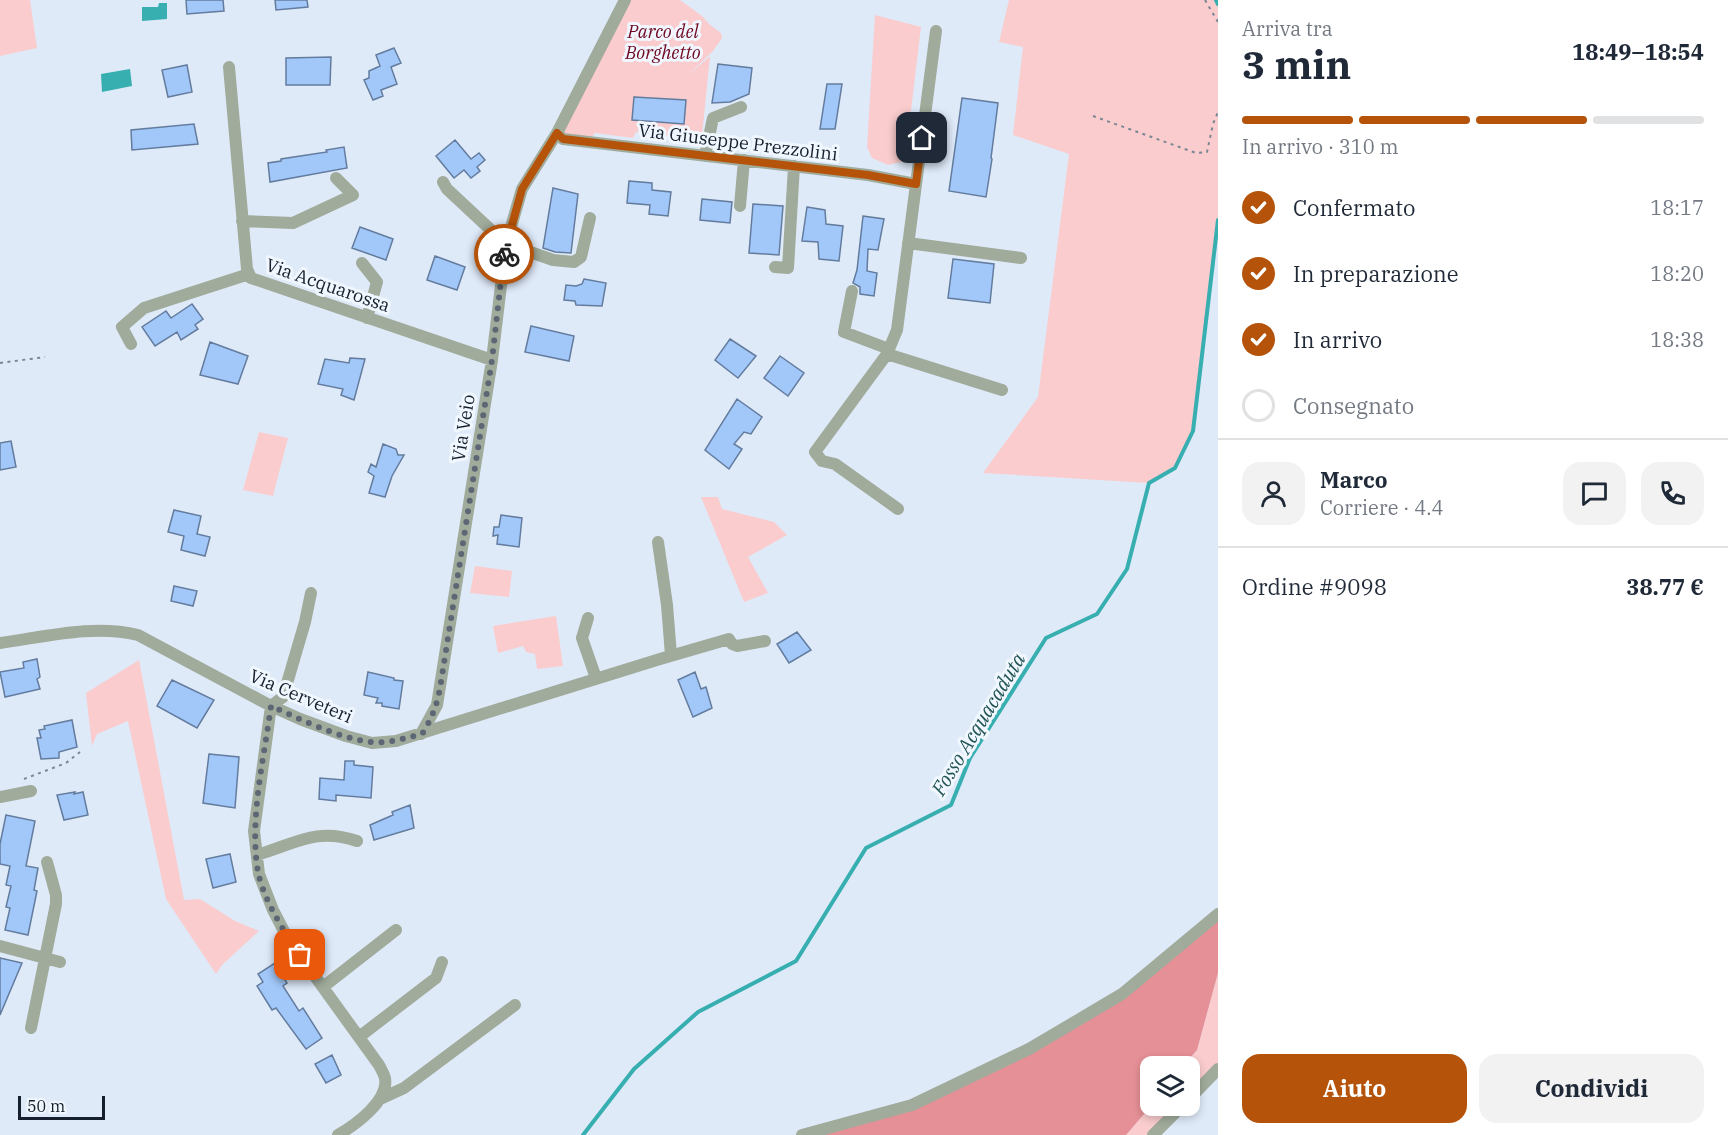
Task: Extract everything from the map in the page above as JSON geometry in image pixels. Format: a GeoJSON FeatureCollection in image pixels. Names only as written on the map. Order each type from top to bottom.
{"type":"FeatureCollection","features":[{"type":"Feature","properties":{"kind":"street","name":"Via Veio"},"geometry":{"type":"LineString","coordinates":[[422,734],[437,705],[492,360],[506,244],[522,189],[557,133],[625,0]]}},
{"type":"Feature","properties":{"kind":"street"},"geometry":{"type":"LineString","coordinates":[[898,509],[835,464],[822,461],[815,452],[888,351],[897,330],[936,31]]}},
{"type":"Feature","properties":{"kind":"street","name":"Via Acquarossa"},"geometry":{"type":"LineString","coordinates":[[229,67],[247,269],[251,278],[492,360]]}},
{"type":"Feature","properties":{"kind":"street"},"geometry":{"type":"LineString","coordinates":[[705,156],[713,118],[741,107]]}},
{"type":"Feature","properties":{"kind":"street","name":"Via Giuseppe Prezzolini"},"geometry":{"type":"LineString","coordinates":[[557,133],[563,139],[868,175],[916,184]]}},
{"type":"Feature","properties":{"kind":"street"},"geometry":{"type":"LineString","coordinates":[[740,206],[744,160]]}},
{"type":"Feature","properties":{"kind":"street"},"geometry":{"type":"LineString","coordinates":[[775,267],[788,268],[794,166]]}},
{"type":"Feature","properties":{"kind":"street"},"geometry":{"type":"LineString","coordinates":[[243,221],[293,223],[352,195],[336,178]]}},
{"type":"Feature","properties":{"kind":"street"},"geometry":{"type":"LineString","coordinates":[[443,182],[447,189],[506,244],[521,251],[554,260],[574,262],[581,257],[590,218]]}},
{"type":"Feature","properties":{"kind":"street"},"geometry":{"type":"LineString","coordinates":[[908,243],[1020,258]]}},
{"type":"Feature","properties":{"kind":"street"},"geometry":{"type":"LineString","coordinates":[[362,263],[377,282],[367,318]]}},
{"type":"Feature","properties":{"kind":"street"},"geometry":{"type":"LineString","coordinates":[[131,344],[122,327],[144,308],[249,274]]}},
{"type":"Feature","properties":{"kind":"street"},"geometry":{"type":"LineString","coordinates":[[852,291],[844,332],[888,351],[1002,390]]}},
{"type":"Feature","properties":{"kind":"street"},"geometry":{"type":"LineString","coordinates":[[658,542],[671,655]]}},
{"type":"Feature","properties":{"kind":"street"},"geometry":{"type":"LineString","coordinates":[[310,593],[305,622],[283,697],[271,706],[254,831],[259,874],[273,910],[288,939],[379,1065],[385,1079],[380,1099]]}},
{"type":"Feature","properties":{"kind":"street"},"geometry":{"type":"LineString","coordinates":[[588,618],[582,638],[596,678]]}},
{"type":"Feature","properties":{"kind":"street","name":"Via Cerveteri"},"geometry":{"type":"LineString","coordinates":[[0,644],[89,631],[117,630],[138,636],[271,706],[346,736],[372,742],[396,741],[422,734],[596,678],[729,639],[737,646],[765,640]]}},
{"type":"Feature","properties":{"kind":"street"},"geometry":{"type":"LineString","coordinates":[[0,796],[31,791]]}},
{"type":"Feature","properties":{"kind":"street"},"geometry":{"type":"LineString","coordinates":[[257,855],[302,838],[327,834],[357,841]]}},
{"type":"Feature","properties":{"kind":"street"},"geometry":{"type":"LineString","coordinates":[[31,1028],[46,958],[56,895],[47,862]]}},
{"type":"Feature","properties":{"kind":"street"},"geometry":{"type":"LineString","coordinates":[[802,1135],[912,1105],[1029,1049],[1122,994],[1218,914]]}},
{"type":"Feature","properties":{"kind":"street"},"geometry":{"type":"LineString","coordinates":[[323,987],[396,930]]}},
{"type":"Feature","properties":{"kind":"street"},"geometry":{"type":"LineString","coordinates":[[0,946],[60,962]]}},
{"type":"Feature","properties":{"kind":"street"},"geometry":{"type":"LineString","coordinates":[[359,1037],[436,978],[442,962]]}},
{"type":"Feature","properties":{"kind":"street"},"geometry":{"type":"LineString","coordinates":[[338,1135],[358,1123],[380,1099],[404,1088],[514,1005]]}},
{"type":"Feature","properties":{"kind":"street"},"geometry":{"type":"LineString","coordinates":[[1200,1088],[1218,1069]]}},
{"type":"Feature","properties":{"kind":"street"},"geometry":{"type":"LineString","coordinates":[[1153,1135],[1172,1116]]}},
{"type":"Feature","properties":{"kind":"path"},"geometry":{"type":"LineString","coordinates":[[1205,0],[1218,22]]}},
{"type":"Feature","properties":{"kind":"path"},"geometry":{"type":"LineString","coordinates":[[1093,116],[1196,153],[1207,152],[1218,112]]}},
{"type":"Feature","properties":{"kind":"path"},"geometry":{"type":"LineString","coordinates":[[0,363],[45,357]]}},
{"type":"Feature","properties":{"kind":"path"},"geometry":{"type":"LineString","coordinates":[[15,794],[26,777],[66,764],[80,752]]}},
{"type":"Feature","properties":{"kind":"green space"},"geometry":{"type":"Polygon","coordinates":[[[0,0],[30,0],[37,48],[0,56],[0,0]]]}},
{"type":"Feature","properties":{"kind":"green space","name":"Parco del Borghetto"},"geometry":{"type":"Polygon","coordinates":[[[630,0],[680,0],[721,33],[722,38],[713,51],[686,77],[710,56],[701,146],[677,143],[676,137],[636,132],[633,138],[595,133],[588,141],[560,132],[630,0]]]}},
{"type":"Feature","properties":{"kind":"green space"},"geometry":{"type":"Polygon","coordinates":[[[1009,0],[1218,0],[1218,220],[1193,431],[1175,468],[1149,483],[983,473],[1038,397],[1069,154],[1013,135],[1023,47],[999,42],[1009,0]]]}},
{"type":"Feature","properties":{"kind":"green space"},"geometry":{"type":"Polygon","coordinates":[[[875,15],[921,27],[905,161],[888,165],[872,158],[867,147],[875,15]]]}},
{"type":"Feature","properties":{"kind":"green space"},"geometry":{"type":"Polygon","coordinates":[[[259,432],[288,438],[273,496],[243,490],[259,432]]]}},
{"type":"Feature","properties":{"kind":"green space"},"geometry":{"type":"Polygon","coordinates":[[[701,497],[718,497],[722,509],[774,522],[787,535],[748,557],[768,593],[744,602],[701,497]]]}},
{"type":"Feature","properties":{"kind":"green space"},"geometry":{"type":"Polygon","coordinates":[[[475,566],[512,571],[509,597],[470,593],[475,566]]]}},
{"type":"Feature","properties":{"kind":"green space"},"geometry":{"type":"Polygon","coordinates":[[[556,616],[563,666],[537,669],[535,654],[526,652],[523,646],[498,653],[493,626],[556,616]]]}},
{"type":"Feature","properties":{"kind":"green space"},"geometry":{"type":"Polygon","coordinates":[[[139,660],[184,900],[200,899],[235,921],[259,931],[222,965],[216,974],[166,899],[128,721],[97,734],[92,746],[86,693],[139,660]]]}},
{"type":"Feature","properties":{"kind":"green space"},"geometry":{"type":"Polygon","coordinates":[[[1218,973],[1218,1069],[1200,1088],[1200,1056],[1192,1056],[1197,1050],[1218,973]]]}},
{"type":"Feature","properties":{"kind":"green space"},"geometry":{"type":"Polygon","coordinates":[[[1142,1116],[1172,1116],[1153,1135],[1126,1135],[1142,1116]]]}},
{"type":"Feature","properties":{"kind":"shaded area"},"geometry":{"type":"Polygon","coordinates":[[[159,3],[167,3],[167,19],[142,21],[142,7],[158,7],[159,3]]]}},
{"type":"Feature","properties":{"kind":"shaded area"},"geometry":{"type":"Polygon","coordinates":[[[130,69],[132,86],[102,92],[101,74],[130,69]]]}},
{"type":"Feature","properties":{"kind":"shaded area"},"geometry":{"type":"Polygon","coordinates":[[[1218,914],[1218,973],[1197,1050],[1192,1056],[1140,1056],[1140,1116],[1142,1116],[1126,1135],[817,1135],[912,1105],[1122,994],[1218,914]]]}},
{"type":"Feature","properties":{"kind":"building"},"geometry":{"type":"Polygon","coordinates":[[[186,0],[223,0],[224,11],[187,14],[186,0]]]}},
{"type":"Feature","properties":{"kind":"building"},"geometry":{"type":"Polygon","coordinates":[[[275,0],[307,0],[308,7],[276,10],[275,0]]]}},
{"type":"Feature","properties":{"kind":"building"},"geometry":{"type":"Polygon","coordinates":[[[394,48],[401,63],[391,67],[397,84],[381,90],[383,96],[373,100],[364,80],[369,78],[369,71],[380,66],[376,55],[394,48]]]}},
{"type":"Feature","properties":{"kind":"building"},"geometry":{"type":"Polygon","coordinates":[[[331,57],[330,85],[286,85],[286,58],[331,57]]]}},
{"type":"Feature","properties":{"kind":"building"},"geometry":{"type":"Polygon","coordinates":[[[718,64],[752,68],[749,94],[730,102],[712,103],[718,64]]]}},
{"type":"Feature","properties":{"kind":"building"},"geometry":{"type":"Polygon","coordinates":[[[187,65],[192,92],[168,97],[162,70],[187,65]]]}},
{"type":"Feature","properties":{"kind":"building"},"geometry":{"type":"Polygon","coordinates":[[[827,84],[842,84],[835,129],[820,129],[827,84]]]}},
{"type":"Feature","properties":{"kind":"building"},"geometry":{"type":"Polygon","coordinates":[[[634,97],[686,100],[684,124],[632,120],[634,97]]]}},
{"type":"Feature","properties":{"kind":"building"},"geometry":{"type":"Polygon","coordinates":[[[962,98],[998,103],[986,197],[949,191],[962,98]]]}},
{"type":"Feature","properties":{"kind":"building"},"geometry":{"type":"Polygon","coordinates":[[[194,124],[198,144],[132,150],[131,130],[194,124]]]}},
{"type":"Feature","properties":{"kind":"building"},"geometry":{"type":"Polygon","coordinates":[[[455,140],[471,159],[479,153],[485,160],[477,167],[480,171],[471,178],[464,170],[454,178],[436,156],[455,140]]]}},
{"type":"Feature","properties":{"kind":"building"},"geometry":{"type":"Polygon","coordinates":[[[344,147],[347,168],[270,182],[268,163],[344,147]]]}},
{"type":"Feature","properties":{"kind":"building"},"geometry":{"type":"Polygon","coordinates":[[[629,181],[652,183],[652,190],[671,192],[668,216],[649,214],[650,205],[627,203],[629,181]]]}},
{"type":"Feature","properties":{"kind":"building"},"geometry":{"type":"Polygon","coordinates":[[[553,188],[578,194],[571,253],[555,252],[543,248],[553,188]]]}},
{"type":"Feature","properties":{"kind":"building"},"geometry":{"type":"Polygon","coordinates":[[[702,199],[732,202],[730,223],[700,220],[702,199]]]}},
{"type":"Feature","properties":{"kind":"building"},"geometry":{"type":"Polygon","coordinates":[[[753,204],[783,206],[779,255],[749,253],[753,204]]]}},
{"type":"Feature","properties":{"kind":"building"},"geometry":{"type":"Polygon","coordinates":[[[807,207],[825,210],[826,224],[843,226],[839,261],[819,259],[818,242],[802,241],[807,207]]]}},
{"type":"Feature","properties":{"kind":"building"},"geometry":{"type":"Polygon","coordinates":[[[863,216],[884,219],[878,250],[868,249],[867,271],[877,273],[874,296],[860,294],[860,287],[853,283],[857,270],[863,216]]]}},
{"type":"Feature","properties":{"kind":"building"},"geometry":{"type":"Polygon","coordinates":[[[360,227],[393,239],[386,260],[352,248],[360,227]]]}},
{"type":"Feature","properties":{"kind":"building"},"geometry":{"type":"Polygon","coordinates":[[[435,256],[465,267],[457,290],[427,280],[435,256]]]}},
{"type":"Feature","properties":{"kind":"building"},"geometry":{"type":"Polygon","coordinates":[[[953,259],[994,264],[990,303],[948,298],[953,259]]]}},
{"type":"Feature","properties":{"kind":"building"},"geometry":{"type":"Polygon","coordinates":[[[584,279],[606,283],[602,306],[576,305],[575,301],[564,300],[566,285],[582,284],[584,279]]]}},
{"type":"Feature","properties":{"kind":"building"},"geometry":{"type":"Polygon","coordinates":[[[192,304],[203,319],[195,325],[198,329],[181,340],[177,332],[155,346],[142,327],[166,311],[171,318],[192,304]]]}},
{"type":"Feature","properties":{"kind":"building"},"geometry":{"type":"Polygon","coordinates":[[[531,326],[574,336],[569,361],[525,352],[531,326]]]}},
{"type":"Feature","properties":{"kind":"building"},"geometry":{"type":"Polygon","coordinates":[[[730,339],[756,356],[738,378],[715,360],[730,339]]]}},
{"type":"Feature","properties":{"kind":"building"},"geometry":{"type":"Polygon","coordinates":[[[210,342],[248,356],[238,384],[200,375],[210,342]]]}},
{"type":"Feature","properties":{"kind":"building"},"geometry":{"type":"Polygon","coordinates":[[[780,356],[804,373],[788,396],[764,378],[780,356]]]}},
{"type":"Feature","properties":{"kind":"building"},"geometry":{"type":"Polygon","coordinates":[[[350,358],[365,359],[354,400],[341,395],[343,389],[318,384],[325,359],[349,363],[350,358]]]}},
{"type":"Feature","properties":{"kind":"building"},"geometry":{"type":"Polygon","coordinates":[[[737,399],[762,417],[751,434],[744,432],[734,444],[742,449],[729,469],[705,450],[737,399]]]}},
{"type":"Feature","properties":{"kind":"building"},"geometry":{"type":"Polygon","coordinates":[[[11,441],[16,467],[0,470],[0,443],[11,441]]]}},
{"type":"Feature","properties":{"kind":"building"},"geometry":{"type":"Polygon","coordinates":[[[383,444],[396,449],[398,455],[404,455],[392,476],[385,497],[369,493],[374,476],[368,472],[371,464],[376,467],[383,444]]]}},
{"type":"Feature","properties":{"kind":"building"},"geometry":{"type":"Polygon","coordinates":[[[174,510],[201,516],[197,534],[210,537],[205,556],[181,550],[184,536],[168,532],[174,510]]]}},
{"type":"Feature","properties":{"kind":"building"},"geometry":{"type":"Polygon","coordinates":[[[501,515],[522,518],[519,547],[497,544],[498,535],[493,536],[494,527],[499,527],[501,515]]]}},
{"type":"Feature","properties":{"kind":"building"},"geometry":{"type":"Polygon","coordinates":[[[174,586],[197,591],[193,606],[171,601],[174,586]]]}},
{"type":"Feature","properties":{"kind":"building"},"geometry":{"type":"Polygon","coordinates":[[[797,632],[811,650],[789,663],[777,644],[797,632]]]}},
{"type":"Feature","properties":{"kind":"building"},"geometry":{"type":"Polygon","coordinates":[[[37,659],[40,677],[37,679],[40,689],[5,697],[0,672],[24,668],[23,662],[37,659]]]}},
{"type":"Feature","properties":{"kind":"building"},"geometry":{"type":"Polygon","coordinates":[[[368,672],[403,681],[399,709],[382,706],[382,703],[376,703],[378,698],[364,695],[368,672]]]}},
{"type":"Feature","properties":{"kind":"building"},"geometry":{"type":"Polygon","coordinates":[[[695,672],[701,689],[706,687],[712,708],[693,717],[678,680],[695,672]]]}},
{"type":"Feature","properties":{"kind":"building"},"geometry":{"type":"Polygon","coordinates":[[[172,680],[214,700],[197,728],[157,706],[172,680]]]}},
{"type":"Feature","properties":{"kind":"building"},"geometry":{"type":"Polygon","coordinates":[[[72,720],[77,747],[59,752],[59,758],[41,759],[37,738],[41,738],[39,730],[45,729],[44,726],[72,720]]]}},
{"type":"Feature","properties":{"kind":"building"},"geometry":{"type":"Polygon","coordinates":[[[209,754],[239,757],[235,808],[203,803],[209,754]]]}},
{"type":"Feature","properties":{"kind":"building"},"geometry":{"type":"Polygon","coordinates":[[[345,761],[354,761],[354,765],[373,767],[371,798],[336,795],[336,801],[319,799],[320,778],[344,780],[345,761]]]}},
{"type":"Feature","properties":{"kind":"building"},"geometry":{"type":"Polygon","coordinates":[[[75,792],[74,794],[83,792],[88,815],[64,820],[57,795],[75,792]]]}},
{"type":"Feature","properties":{"kind":"building"},"geometry":{"type":"Polygon","coordinates":[[[410,805],[414,828],[374,840],[370,825],[410,805]]]}},
{"type":"Feature","properties":{"kind":"building"},"geometry":{"type":"Polygon","coordinates":[[[6,815],[35,821],[26,866],[38,868],[34,890],[37,891],[28,935],[5,930],[10,908],[6,907],[11,886],[6,885],[10,866],[0,864],[0,844],[6,815]]]}},
{"type":"Feature","properties":{"kind":"building"},"geometry":{"type":"Polygon","coordinates":[[[230,854],[236,882],[213,888],[206,859],[230,854]]]}},
{"type":"Feature","properties":{"kind":"building"},"geometry":{"type":"Polygon","coordinates":[[[0,958],[22,963],[0,1015],[0,958]]]}},
{"type":"Feature","properties":{"kind":"building"},"geometry":{"type":"Polygon","coordinates":[[[275,963],[287,983],[283,986],[299,1011],[303,1008],[322,1038],[306,1049],[276,1008],[272,1010],[257,986],[263,982],[258,974],[275,963]]]}},
{"type":"Feature","properties":{"kind":"building"},"geometry":{"type":"Polygon","coordinates":[[[332,1055],[341,1075],[326,1083],[315,1064],[332,1055]]]}},
{"type":"Feature","properties":{"kind":"waterway"},"geometry":{"type":"LineString","coordinates":[[1216,0],[1218,4]]}},
{"type":"Feature","properties":{"kind":"waterway","name":"Fosso Acquacaduta"},"geometry":{"type":"LineString","coordinates":[[583,1135],[634,1069],[698,1012],[796,961],[866,848],[951,805],[970,758],[1046,638],[1097,614],[1127,569],[1149,483],[1175,468],[1193,431],[1218,220]]}},
{"type":"Feature","properties":{"kind":"way so far"},"geometry":{"type":"LineString","coordinates":[[300,955],[288,939],[273,910],[259,874],[254,831],[271,706],[346,736],[372,742],[396,741],[422,734],[428,724],[437,705],[441,682],[492,360],[504,254]]}},
{"type":"Feature","properties":{"kind":"route"},"geometry":{"type":"LineString","coordinates":[[504,254],[522,189],[557,133],[563,139],[868,175],[916,184],[922,138]]}}]}
